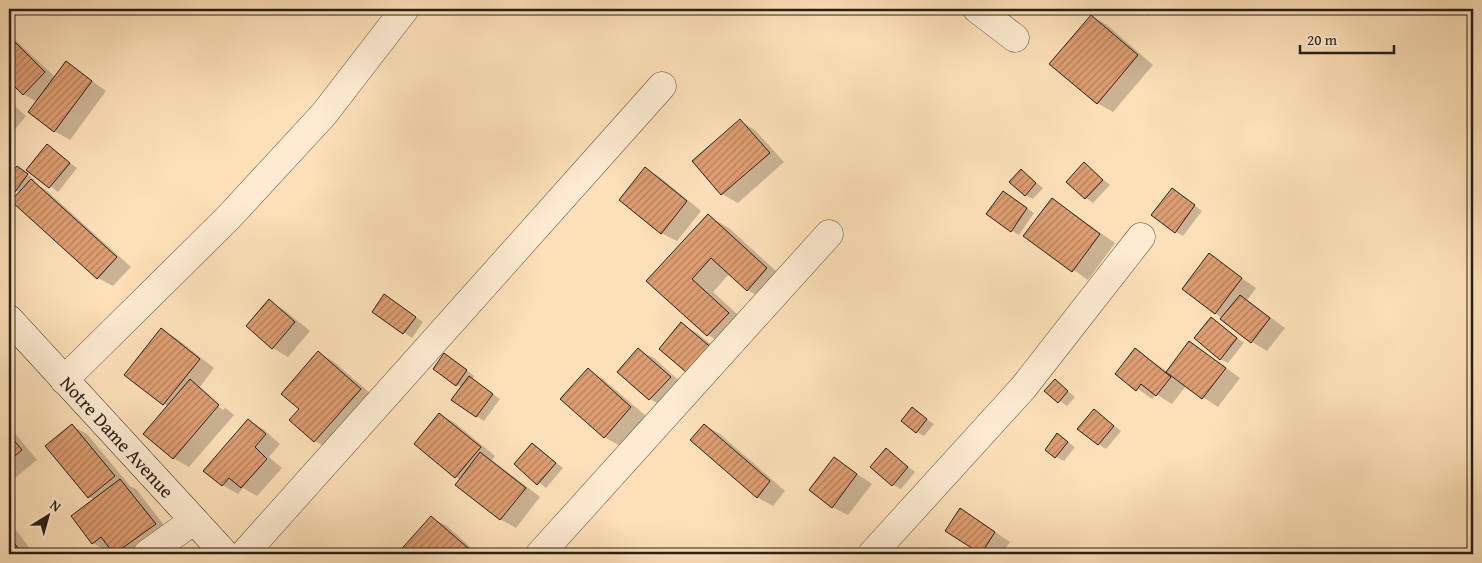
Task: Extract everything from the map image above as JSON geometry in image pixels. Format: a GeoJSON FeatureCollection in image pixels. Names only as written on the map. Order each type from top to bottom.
{"type":"FeatureCollection","features":[{"type":"Feature","properties":{"kind":"street"},"geometry":{"type":"LineString","coordinates":[[64,380],[228,218],[324,114],[405,9]]}},
{"type":"Feature","properties":{"kind":"street"},"geometry":{"type":"LineString","coordinates":[[977,9],[1015,38]]}},
{"type":"Feature","properties":{"kind":"street"},"geometry":{"type":"LineString","coordinates":[[244,554],[662,86]]}},
{"type":"Feature","properties":{"kind":"street"},"geometry":{"type":"LineString","coordinates":[[540,554],[829,234]]}},
{"type":"Feature","properties":{"kind":"street"},"geometry":{"type":"LineString","coordinates":[[872,554],[1022,388],[1141,237]]}},
{"type":"Feature","properties":{"kind":"street","name":"Notre Dame Avenue"},"geometry":{"type":"LineString","coordinates":[[9,319],[225,554]]}},
{"type":"Feature","properties":{"kind":"street"},"geometry":{"type":"LineString","coordinates":[[147,554],[193,521]]}},
{"type":"Feature","properties":{"kind":"building"},"geometry":{"type":"Polygon","coordinates":[[[1091,15],[1138,55],[1097,104],[1049,64],[1091,15]]]}},
{"type":"Feature","properties":{"kind":"building"},"geometry":{"type":"Polygon","coordinates":[[[9,36],[45,72],[23,95],[9,81],[9,36]]]}},
{"type":"Feature","properties":{"kind":"building"},"geometry":{"type":"Polygon","coordinates":[[[66,61],[92,81],[54,132],[28,112],[66,61]]]}},
{"type":"Feature","properties":{"kind":"building"},"geometry":{"type":"Polygon","coordinates":[[[740,119],[770,153],[721,195],[692,161],[740,119]]]}},
{"type":"Feature","properties":{"kind":"building"},"geometry":{"type":"Polygon","coordinates":[[[47,144],[70,163],[49,188],[26,170],[47,144]]]}},
{"type":"Feature","properties":{"kind":"building"},"geometry":{"type":"Polygon","coordinates":[[[1084,162],[1103,180],[1085,199],[1066,182],[1084,162]]]}},
{"type":"Feature","properties":{"kind":"building"},"geometry":{"type":"Polygon","coordinates":[[[17,166],[28,174],[15,192],[9,186],[9,176],[17,166]]]}},
{"type":"Feature","properties":{"kind":"building"},"geometry":{"type":"Polygon","coordinates":[[[645,167],[687,201],[661,234],[619,200],[645,167]]]}},
{"type":"Feature","properties":{"kind":"building"},"geometry":{"type":"Polygon","coordinates":[[[1021,169],[1036,183],[1025,196],[1009,182],[1021,169]]]}},
{"type":"Feature","properties":{"kind":"building"},"geometry":{"type":"Polygon","coordinates":[[[31,179],[117,257],[97,279],[11,201],[31,179]]]}},
{"type":"Feature","properties":{"kind":"building"},"geometry":{"type":"Polygon","coordinates":[[[1172,188],[1195,205],[1175,233],[1151,215],[1172,188]]]}},
{"type":"Feature","properties":{"kind":"building"},"geometry":{"type":"Polygon","coordinates":[[[1003,191],[1027,208],[1011,232],[986,214],[1003,191]]]}},
{"type":"Feature","properties":{"kind":"building"},"geometry":{"type":"Polygon","coordinates":[[[1052,198],[1100,234],[1072,272],[1023,236],[1052,198]]]}},
{"type":"Feature","properties":{"kind":"building"},"geometry":{"type":"Polygon","coordinates":[[[708,214],[767,268],[747,291],[711,258],[692,279],[729,313],[707,336],[646,281],[708,214]]]}},
{"type":"Feature","properties":{"kind":"building"},"geometry":{"type":"Polygon","coordinates":[[[1209,253],[1242,278],[1215,314],[1182,289],[1209,253]]]}},
{"type":"Feature","properties":{"kind":"building"},"geometry":{"type":"Polygon","coordinates":[[[384,294],[416,317],[403,334],[372,312],[384,294]]]}},
{"type":"Feature","properties":{"kind":"building"},"geometry":{"type":"Polygon","coordinates":[[[1240,295],[1270,318],[1251,343],[1220,319],[1240,295]]]}},
{"type":"Feature","properties":{"kind":"building"},"geometry":{"type":"Polygon","coordinates":[[[269,299],[295,322],[272,349],[246,326],[269,299]]]}},
{"type":"Feature","properties":{"kind":"building"},"geometry":{"type":"Polygon","coordinates":[[[1211,317],[1237,338],[1220,360],[1194,338],[1211,317]]]}},
{"type":"Feature","properties":{"kind":"building"},"geometry":{"type":"Polygon","coordinates":[[[681,322],[714,350],[692,377],[659,349],[681,322]]]}},
{"type":"Feature","properties":{"kind":"building"},"geometry":{"type":"Polygon","coordinates":[[[161,328],[200,359],[163,405],[124,375],[161,328]]]}},
{"type":"Feature","properties":{"kind":"building"},"geometry":{"type":"Polygon","coordinates":[[[1189,341],[1226,368],[1202,399],[1166,372],[1189,341]]]}},
{"type":"Feature","properties":{"kind":"building"},"geometry":{"type":"Polygon","coordinates":[[[638,348],[671,377],[649,400],[617,372],[638,348]]]}},
{"type":"Feature","properties":{"kind":"building"},"geometry":{"type":"Polygon","coordinates":[[[1135,348],[1171,377],[1156,396],[1141,384],[1136,391],[1115,374],[1135,348]]]}},
{"type":"Feature","properties":{"kind":"building"},"geometry":{"type":"Polygon","coordinates":[[[318,351],[361,389],[314,442],[289,420],[299,409],[281,394],[318,351]]]}},
{"type":"Feature","properties":{"kind":"building"},"geometry":{"type":"Polygon","coordinates":[[[444,353],[467,370],[456,386],[433,369],[444,353]]]}},
{"type":"Feature","properties":{"kind":"building"},"geometry":{"type":"Polygon","coordinates":[[[588,368],[631,407],[604,438],[560,399],[588,368]]]}},
{"type":"Feature","properties":{"kind":"building"},"geometry":{"type":"Polygon","coordinates":[[[469,376],[493,394],[476,417],[451,400],[469,376]]]}},
{"type":"Feature","properties":{"kind":"building"},"geometry":{"type":"Polygon","coordinates":[[[190,379],[219,405],[173,459],[143,434],[190,379]]]}},
{"type":"Feature","properties":{"kind":"building"},"geometry":{"type":"Polygon","coordinates":[[[1055,379],[1068,391],[1058,403],[1044,391],[1055,379]]]}},
{"type":"Feature","properties":{"kind":"building"},"geometry":{"type":"Polygon","coordinates":[[[912,407],[927,419],[916,433],[901,421],[912,407]]]}},
{"type":"Feature","properties":{"kind":"building"},"geometry":{"type":"Polygon","coordinates":[[[1094,409],[1114,426],[1098,445],[1077,429],[1094,409]]]}},
{"type":"Feature","properties":{"kind":"building"},"geometry":{"type":"Polygon","coordinates":[[[439,413],[481,447],[455,478],[414,444],[439,413]]]}},
{"type":"Feature","properties":{"kind":"building"},"geometry":{"type":"Polygon","coordinates":[[[248,419],[266,434],[255,447],[267,459],[241,488],[229,478],[222,486],[203,471],[248,419]]]}},
{"type":"Feature","properties":{"kind":"building"},"geometry":{"type":"Polygon","coordinates":[[[72,424],[115,476],[88,498],[45,446],[72,424]]]}},
{"type":"Feature","properties":{"kind":"building"},"geometry":{"type":"Polygon","coordinates":[[[704,424],[770,481],[757,498],[690,440],[704,424]]]}},
{"type":"Feature","properties":{"kind":"building"},"geometry":{"type":"Polygon","coordinates":[[[1057,433],[1068,442],[1055,458],[1045,450],[1057,433]]]}},
{"type":"Feature","properties":{"kind":"building"},"geometry":{"type":"Polygon","coordinates":[[[9,434],[22,450],[9,461],[9,434]]]}},
{"type":"Feature","properties":{"kind":"building"},"geometry":{"type":"Polygon","coordinates":[[[532,443],[556,463],[537,485],[514,464],[532,443]]]}},
{"type":"Feature","properties":{"kind":"building"},"geometry":{"type":"Polygon","coordinates":[[[886,448],[908,467],[892,486],[870,467],[886,448]]]}},
{"type":"Feature","properties":{"kind":"building"},"geometry":{"type":"Polygon","coordinates":[[[480,452],[526,488],[500,520],[455,485],[480,452]]]}},
{"type":"Feature","properties":{"kind":"building"},"geometry":{"type":"Polygon","coordinates":[[[834,457],[857,474],[832,508],[809,490],[834,457]]]}},
{"type":"Feature","properties":{"kind":"building"},"geometry":{"type":"Polygon","coordinates":[[[120,479],[156,524],[114,554],[101,537],[92,544],[71,516],[120,479]]]}},
{"type":"Feature","properties":{"kind":"building"},"geometry":{"type":"Polygon","coordinates":[[[960,508],[995,532],[981,554],[945,531],[960,508]]]}},
{"type":"Feature","properties":{"kind":"building"},"geometry":{"type":"Polygon","coordinates":[[[431,516],[475,554],[397,554],[431,516]]]}},
{"type":"Feature","properties":{"kind":"building"},"geometry":{"type":"Polygon","coordinates":[[[9,535],[20,551],[16,554],[9,554],[9,535]]]}}]}
